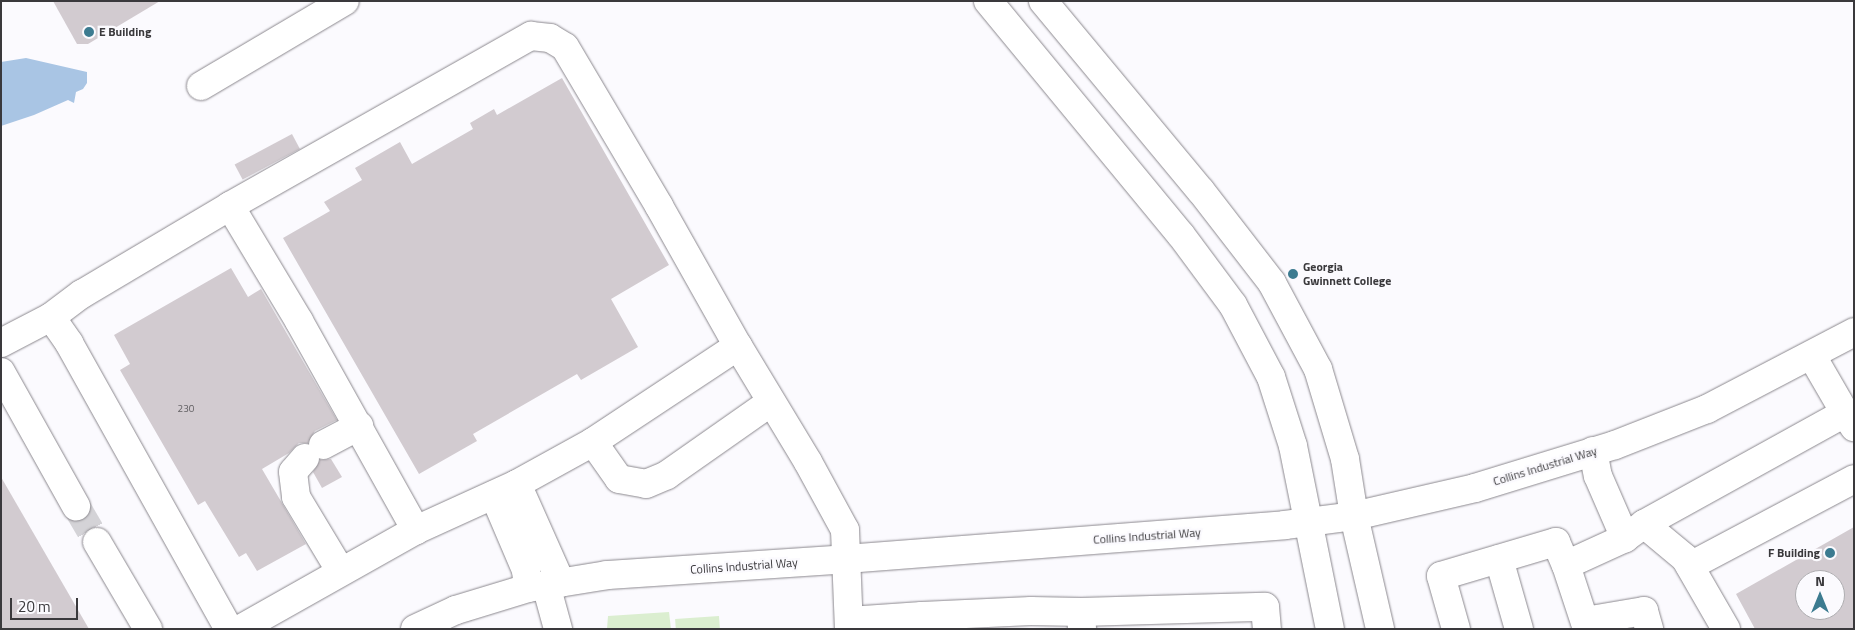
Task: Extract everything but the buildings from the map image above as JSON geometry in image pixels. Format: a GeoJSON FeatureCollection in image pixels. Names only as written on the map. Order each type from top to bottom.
{"type":"FeatureCollection","features":[{"type":"Feature","properties":{"kind":"street"},"geometry":{"type":"LineString","coordinates":[[201,86],[345,1]]}},
{"type":"Feature","properties":{"kind":"street"},"geometry":{"type":"LineString","coordinates":[[988,1],[1181,235],[1233,305],[1271,377],[1293,446],[1330,629]]}},
{"type":"Feature","properties":{"kind":"street"},"geometry":{"type":"LineString","coordinates":[[1043,1],[1201,191],[1272,284],[1318,369],[1345,459],[1354,516],[1380,629]]}},
{"type":"Feature","properties":{"kind":"street"},"geometry":{"type":"LineString","coordinates":[[1,343],[51,317],[82,294],[230,206],[531,36],[550,38],[565,47],[659,206],[845,530],[849,625],[922,622],[1031,611],[1081,620],[1207,618],[1265,607],[1267,629]]}},
{"type":"Feature","properties":{"kind":"street"},"geometry":{"type":"LineString","coordinates":[[230,206],[359,426],[416,530]]}},
{"type":"Feature","properties":{"kind":"street"},"geometry":{"type":"LineString","coordinates":[[51,317],[69,343],[229,629]]}},
{"type":"Feature","properties":{"kind":"street","name":"Collins Industrial Way"},"geometry":{"type":"LineString","coordinates":[[414,629],[456,610],[545,586],[607,575],[846,559],[1310,523],[1354,516],[1475,488],[1594,451],[1707,409],[1812,356],[1854,332]]}},
{"type":"Feature","properties":{"kind":"street"},"geometry":{"type":"LineString","coordinates":[[240,629],[416,530],[506,489],[593,442],[738,346]]}},
{"type":"Feature","properties":{"kind":"street"},"geometry":{"type":"LineString","coordinates":[[1566,565],[1850,420],[1812,356]]}},
{"type":"Feature","properties":{"kind":"street"},"geometry":{"type":"LineString","coordinates":[[1,372],[76,506]]}},
{"type":"Feature","properties":{"kind":"street"},"geometry":{"type":"LineString","coordinates":[[593,442],[620,479],[646,484],[667,475],[771,402]]}},
{"type":"Feature","properties":{"kind":"street"},"geometry":{"type":"LineString","coordinates":[[341,572],[296,497],[293,472],[314,451],[359,426]]}},
{"type":"Feature","properties":{"kind":"street"},"geometry":{"type":"LineString","coordinates":[[1594,451],[1598,476],[1635,531],[1685,558],[1726,629]]}},
{"type":"Feature","properties":{"kind":"street"},"geometry":{"type":"LineString","coordinates":[[1690,566],[1854,479]]}},
{"type":"Feature","properties":{"kind":"street"},"geometry":{"type":"LineString","coordinates":[[506,489],[545,586],[558,629]]}},
{"type":"Feature","properties":{"kind":"street"},"geometry":{"type":"LineString","coordinates":[[97,542],[148,629]]}},
{"type":"Feature","properties":{"kind":"street"},"geometry":{"type":"LineString","coordinates":[[1456,629],[1441,576],[1556,542],[1566,565],[1586,625],[1644,611],[1649,629]]}},
{"type":"Feature","properties":{"kind":"street"},"geometry":{"type":"LineString","coordinates":[[1499,559],[1519,629]]}},
{"type":"Feature","properties":{"kind":"green space"},"geometry":{"type":"Polygon","coordinates":[[[669,612],[671,629],[607,629],[608,616],[669,612]]]}},
{"type":"Feature","properties":{"kind":"green space"},"geometry":{"type":"Polygon","coordinates":[[[719,616],[720,629],[676,629],[675,619],[719,616]]]}},
{"type":"Feature","properties":{"kind":"water"},"geometry":{"type":"Polygon","coordinates":[[[26,58],[87,72],[87,83],[83,89],[76,92],[74,103],[68,100],[34,115],[1,126],[1,62],[26,58]]]}},
{"type":"Feature","properties":{"kind":"tunnel"},"geometry":{"type":"LineString","coordinates":[[76,506],[97,542]]}},
{"type":"Feature","properties":{"kind":"place","name":"E Building"},"geometry":{"type":"Point","coordinates":[89,32]}},
{"type":"Feature","properties":{"kind":"place","name":"Georgia Gwinnett College"},"geometry":{"type":"Point","coordinates":[1293,274]}},
{"type":"Feature","properties":{"kind":"place","name":"F Building"},"geometry":{"type":"Point","coordinates":[1830,553]}}]}
